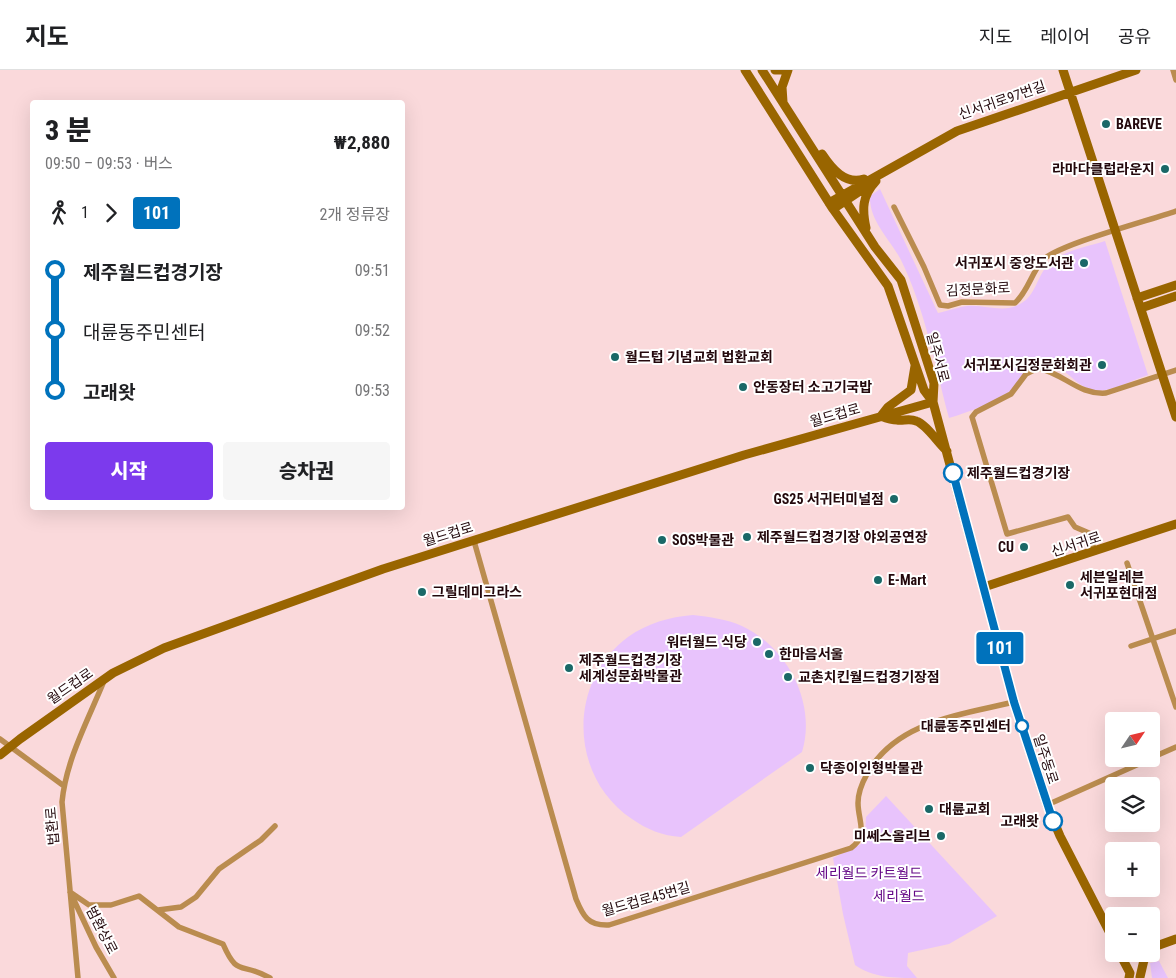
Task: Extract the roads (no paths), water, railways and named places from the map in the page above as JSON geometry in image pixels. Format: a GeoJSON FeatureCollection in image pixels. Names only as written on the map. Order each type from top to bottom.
{"type":"FeatureCollection","features":[{"type":"Feature","properties":{"kind":"main road","name":"일주서로"},"geometry":{"type":"LineString","coordinates":[[745,70],[831,206],[888,286],[924,390],[933,402]]}},
{"type":"Feature","properties":{"kind":"main road","name":"일주서로"},"geometry":{"type":"LineString","coordinates":[[762,70],[875,247],[901,280],[934,383],[933,402]]}},
{"type":"Feature","properties":{"kind":"main road"},"geometry":{"type":"LineString","coordinates":[[775,70],[789,70],[782,86],[783,103]]}},
{"type":"Feature","properties":{"kind":"main road"},"geometry":{"type":"LineString","coordinates":[[1063,70],[1176,416]]}},
{"type":"Feature","properties":{"kind":"main road","name":"신서귀로97번길"},"geometry":{"type":"LineString","coordinates":[[831,206],[885,172],[957,131],[1136,70]]}},
{"type":"Feature","properties":{"kind":"main road"},"geometry":{"type":"LineString","coordinates":[[808,142],[820,149],[839,174],[849,181],[857,182],[874,179]]}},
{"type":"Feature","properties":{"kind":"main road"},"geometry":{"type":"LineString","coordinates":[[874,179],[865,196],[863,207],[866,228],[875,247]]}},
{"type":"Feature","properties":{"kind":"main road"},"geometry":{"type":"LineString","coordinates":[[1137,298],[1176,285]]}},
{"type":"Feature","properties":{"kind":"main road"},"geometry":{"type":"LineString","coordinates":[[1141,308],[1176,296]]}},
{"type":"Feature","properties":{"kind":"main road"},"geometry":{"type":"LineString","coordinates":[[915,363],[911,390],[888,407],[880,416],[899,421],[911,419],[918,421],[926,426],[931,436],[947,451]]}},
{"type":"Feature","properties":{"kind":"main road","name":"월드컵로"},"geometry":{"type":"LineString","coordinates":[[0,755],[104,679],[140,659],[217,629],[383,569],[744,455],[933,402]]}},
{"type":"Feature","properties":{"kind":"main road","name":"일주동로"},"geometry":{"type":"LineString","coordinates":[[933,402],[1014,702],[1047,805],[1104,922]]}},
{"type":"Feature","properties":{"kind":"main road","name":"신서귀로"},"geometry":{"type":"LineString","coordinates":[[984,587],[1176,524]]}},
{"type":"Feature","properties":{"kind":"main road"},"geometry":{"type":"LineString","coordinates":[[1160,945],[1176,939]]}},
{"type":"Feature","properties":{"kind":"main road"},"geometry":{"type":"LineString","coordinates":[[1124,962],[1130,976],[1140,977],[1144,962]]}},
{"type":"Feature","properties":{"kind":"street"},"geometry":{"type":"LineString","coordinates":[[1173,70],[1176,80]]}},
{"type":"Feature","properties":{"kind":"street","name":"김정문화로"},"geometry":{"type":"LineString","coordinates":[[894,207],[924,267],[936,300],[940,305],[948,306],[962,302],[1015,303],[1026,291],[1042,261],[1048,256],[1072,244],[1115,232]]}},
{"type":"Feature","properties":{"kind":"street"},"geometry":{"type":"LineString","coordinates":[[1115,232],[1176,211]]}},
{"type":"Feature","properties":{"kind":"street"},"geometry":{"type":"LineString","coordinates":[[1095,552],[1089,533],[1075,527],[1068,517],[1007,534],[972,417],[976,412],[1011,394],[1026,374],[1038,368],[1062,376],[1082,390],[1096,394],[1106,393],[1176,370]]}},
{"type":"Feature","properties":{"kind":"street","name":"월드컵로45번길"},"geometry":{"type":"LineString","coordinates":[[474,541],[576,899],[582,916],[597,925],[609,925],[851,848],[858,842],[862,834],[858,804],[860,785],[872,765],[891,743],[918,728],[1014,702]]}},
{"type":"Feature","properties":{"kind":"street"},"geometry":{"type":"LineString","coordinates":[[1128,563],[1176,707]]}},
{"type":"Feature","properties":{"kind":"street"},"geometry":{"type":"LineString","coordinates":[[1132,646],[1176,631]]}},
{"type":"Feature","properties":{"kind":"street","name":"법환로"},"geometry":{"type":"LineString","coordinates":[[78,978],[62,802],[69,766],[104,679]]}},
{"type":"Feature","properties":{"kind":"street"},"geometry":{"type":"LineString","coordinates":[[0,739],[64,786]]}},
{"type":"Feature","properties":{"kind":"street"},"geometry":{"type":"LineString","coordinates":[[1160,754],[1176,747]]}},
{"type":"Feature","properties":{"kind":"street"},"geometry":{"type":"LineString","coordinates":[[1047,805],[1129,768]]}},
{"type":"Feature","properties":{"kind":"street"},"geometry":{"type":"LineString","coordinates":[[158,910],[181,908],[196,897],[219,869],[261,840],[275,826]]}},
{"type":"Feature","properties":{"kind":"street"},"geometry":{"type":"LineString","coordinates":[[70,892],[89,905],[111,904],[139,896],[179,928],[222,944],[231,965],[238,970],[252,970],[270,978]]}},
{"type":"Feature","properties":{"kind":"street","name":"범환상로"},"geometry":{"type":"LineString","coordinates":[[70,892],[96,947],[114,978]]}},
{"type":"Feature","properties":{"kind":"place","name":"BAREVE"},"geometry":{"type":"Point","coordinates":[1106,124]}},
{"type":"Feature","properties":{"kind":"place","name":"라마다클럽라운지"},"geometry":{"type":"Point","coordinates":[1165,169]}},
{"type":"Feature","properties":{"kind":"place","name":"서귀포시 중앙도서관"},"geometry":{"type":"Point","coordinates":[1084,263]}},
{"type":"Feature","properties":{"kind":"place","name":"월드텁 기념교회 법환교회"},"geometry":{"type":"Point","coordinates":[615,357]}},
{"type":"Feature","properties":{"kind":"place","name":"서귀포시김정문화회관"},"geometry":{"type":"Point","coordinates":[1102,365]}},
{"type":"Feature","properties":{"kind":"place","name":"안동장터 소고기국밥"},"geometry":{"type":"Point","coordinates":[743,387]}},
{"type":"Feature","properties":{"kind":"place","name":"제주월드컵경기장"},"geometry":{"type":"Point","coordinates":[953,473]}},
{"type":"Feature","properties":{"kind":"place","name":"GS25 서귀터미널점"},"geometry":{"type":"Point","coordinates":[894,499]}},
{"type":"Feature","properties":{"kind":"place","name":"제주월드컵경기장 야외공연장"},"geometry":{"type":"Point","coordinates":[747,537]}},
{"type":"Feature","properties":{"kind":"place","name":"SOS박물관"},"geometry":{"type":"Point","coordinates":[662,540]}},
{"type":"Feature","properties":{"kind":"place","name":"CU"},"geometry":{"type":"Point","coordinates":[1024,547]}},
{"type":"Feature","properties":{"kind":"place","name":"E-Mart"},"geometry":{"type":"Point","coordinates":[878,580]}},
{"type":"Feature","properties":{"kind":"place","name":"세븐일레븐 서귀포현대점"},"geometry":{"type":"Point","coordinates":[1070,585]}},
{"type":"Feature","properties":{"kind":"place","name":"그릴데미그라스"},"geometry":{"type":"Point","coordinates":[422,592]}},
{"type":"Feature","properties":{"kind":"place","name":"워터월드 식당"},"geometry":{"type":"Point","coordinates":[757,642]}},
{"type":"Feature","properties":{"kind":"place","name":"한마음서울"},"geometry":{"type":"Point","coordinates":[769,654]}},
{"type":"Feature","properties":{"kind":"place","name":"제주월드컵경기장 세계성문화박물관"},"geometry":{"type":"Point","coordinates":[569,668]}},
{"type":"Feature","properties":{"kind":"place","name":"교촌치킨월드컵경기장점"},"geometry":{"type":"Point","coordinates":[788,677]}},
{"type":"Feature","properties":{"kind":"place","name":"대륜동주민센터"},"geometry":{"type":"Point","coordinates":[1022,726]}},
{"type":"Feature","properties":{"kind":"place","name":"닥종이인형박물관"},"geometry":{"type":"Point","coordinates":[810,768]}},
{"type":"Feature","properties":{"kind":"place","name":"대륜교회"},"geometry":{"type":"Point","coordinates":[929,809]}},
{"type":"Feature","properties":{"kind":"place","name":"고래왓"},"geometry":{"type":"Point","coordinates":[1053,821]}},
{"type":"Feature","properties":{"kind":"place","name":"미쎄스올리브"},"geometry":{"type":"Point","coordinates":[941,836]}},
{"type":"Feature","properties":{"kind":"park label","name":"세리월드 카트월드"},"geometry":{"type":"Point","coordinates":[869,873]}},
{"type":"Feature","properties":{"kind":"park label","name":"세리월드"},"geometry":{"type":"Point","coordinates":[899,896]}}]}
